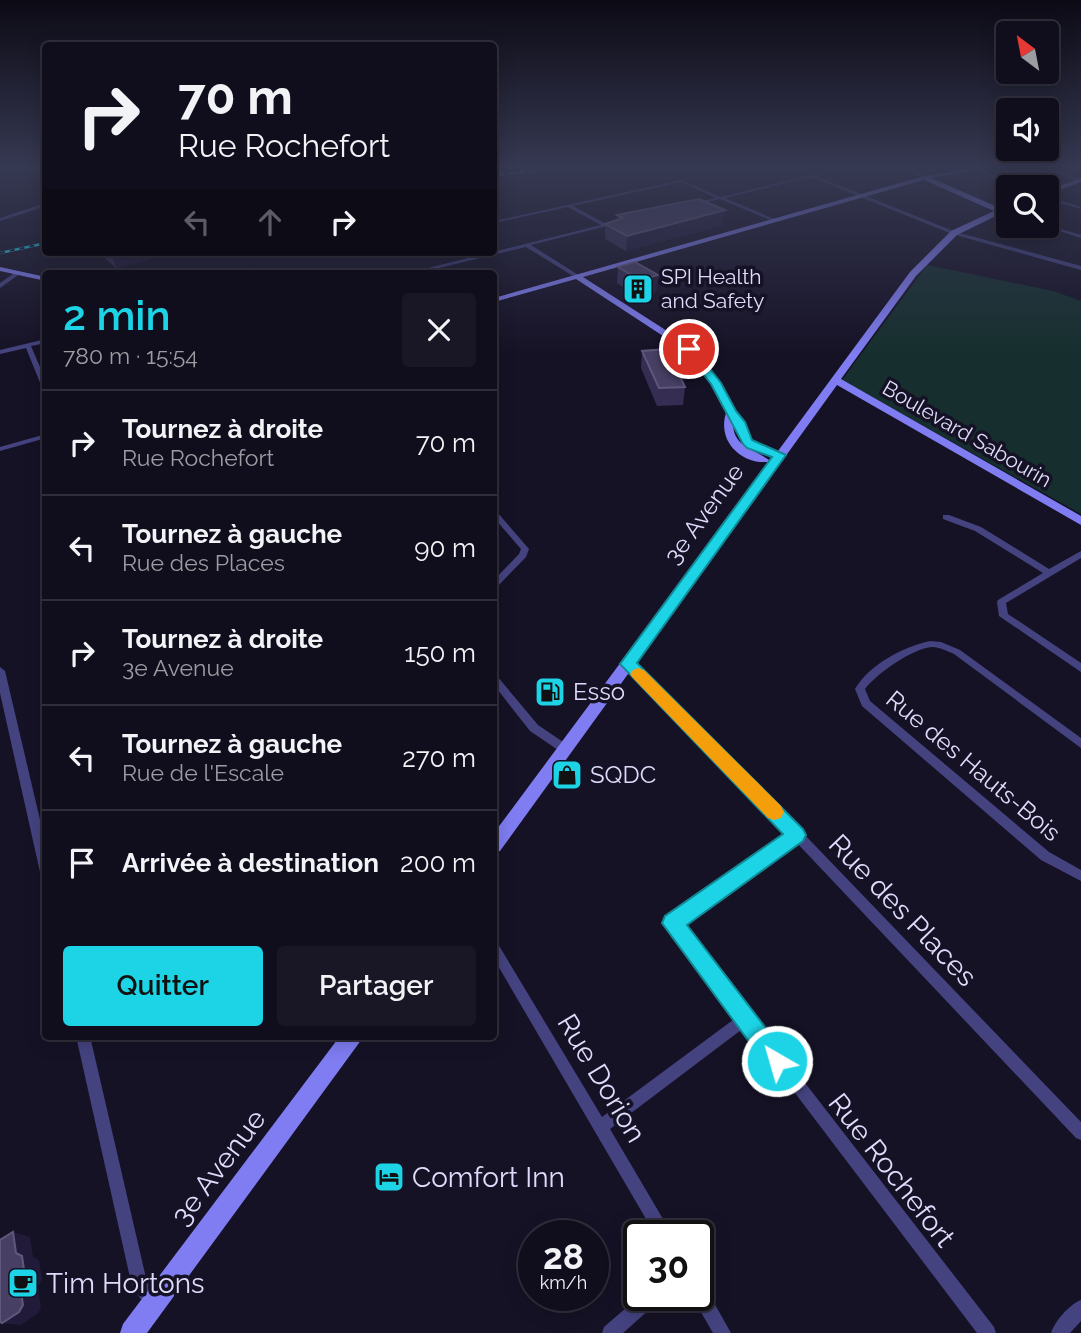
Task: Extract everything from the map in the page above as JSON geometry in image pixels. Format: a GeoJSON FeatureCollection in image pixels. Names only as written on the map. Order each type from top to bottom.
{"type":"FeatureCollection","features":[{"type":"Feature","properties":{"kind":"main road"},"geometry":{"type":"LineString","coordinates":[[497,299],[743,230]]}},
{"type":"Feature","properties":{"kind":"main road","name":"3e Avenue"},"geometry":{"type":"LineString","coordinates":[[497,842],[913,274],[954,233],[960,230]]}},
{"type":"Feature","properties":{"kind":"main road"},"geometry":{"type":"LineString","coordinates":[[0,269],[42,277]]}},
{"type":"Feature","properties":{"kind":"main road"},"geometry":{"type":"LineString","coordinates":[[579,277],[689,349],[706,368],[731,413],[727,422],[732,444],[747,454],[777,459]]}},
{"type":"Feature","properties":{"kind":"main road","name":"Boulevard Sabourin"},"geometry":{"type":"LineString","coordinates":[[835,380],[1081,521]]}},
{"type":"Feature","properties":{"kind":"main road","name":"3e Avenue"},"geometry":{"type":"LineString","coordinates":[[132,1333],[349,1040]]}},
{"type":"Feature","properties":{"kind":"street"},"geometry":{"type":"LineString","coordinates":[[497,252],[589,230]]}},
{"type":"Feature","properties":{"kind":"street"},"geometry":{"type":"LineString","coordinates":[[947,230],[1081,268]]}},
{"type":"Feature","properties":{"kind":"street"},"geometry":{"type":"LineString","coordinates":[[1059,230],[1081,237]]}},
{"type":"Feature","properties":{"kind":"street"},"geometry":{"type":"LineString","coordinates":[[527,245],[579,277]]}},
{"type":"Feature","properties":{"kind":"street"},"geometry":{"type":"LineString","coordinates":[[423,270],[481,256]]}},
{"type":"Feature","properties":{"kind":"street"},"geometry":{"type":"LineString","coordinates":[[0,286],[18,273]]}},
{"type":"Feature","properties":{"kind":"street"},"geometry":{"type":"LineString","coordinates":[[0,352],[42,342]]}},
{"type":"Feature","properties":{"kind":"street"},"geometry":{"type":"LineString","coordinates":[[28,346],[42,380]]}},
{"type":"Feature","properties":{"kind":"street"},"geometry":{"type":"LineString","coordinates":[[0,449],[42,437]]}},
{"type":"Feature","properties":{"kind":"street"},"geometry":{"type":"LineString","coordinates":[[497,517],[525,549],[509,572],[497,582]]}},
{"type":"Feature","properties":{"kind":"street"},"geometry":{"type":"LineString","coordinates":[[946,517],[978,529],[1049,573]]}},
{"type":"Feature","properties":{"kind":"street"},"geometry":{"type":"LineString","coordinates":[[1081,554],[1001,602],[1004,615],[1081,668]]}},
{"type":"Feature","properties":{"kind":"street","name":"Rue des Hauts-Bois"},"geometry":{"type":"LineString","coordinates":[[1081,744],[957,652],[942,646],[929,645],[916,649],[867,676],[860,689],[866,703],[1045,856],[1081,876]]}},
{"type":"Feature","properties":{"kind":"street","name":"Rue des Places"},"geometry":{"type":"LineString","coordinates":[[628,664],[797,835],[1081,1133]]}},
{"type":"Feature","properties":{"kind":"street"},"geometry":{"type":"LineString","coordinates":[[0,671],[42,855]]}},
{"type":"Feature","properties":{"kind":"street"},"geometry":{"type":"LineString","coordinates":[[497,682],[534,728],[565,749]]}},
{"type":"Feature","properties":{"kind":"street","name":"Rue Rochefort"},"geometry":{"type":"LineString","coordinates":[[797,835],[673,923],[988,1333]]}},
{"type":"Feature","properties":{"kind":"street","name":"Rue Dorion"},"geometry":{"type":"LineString","coordinates":[[497,952],[656,1220]]}},
{"type":"Feature","properties":{"kind":"street"},"geometry":{"type":"LineString","coordinates":[[601,1127],[745,1019]]}},
{"type":"Feature","properties":{"kind":"street"},"geometry":{"type":"LineString","coordinates":[[84,1040],[139,1282],[154,1303]]}},
{"type":"Feature","properties":{"kind":"street"},"geometry":{"type":"LineString","coordinates":[[1059,1333],[1081,1308]]}},
{"type":"Feature","properties":{"kind":"street"},"geometry":{"type":"LineString","coordinates":[[610,1333],[635,1311]]}},
{"type":"Feature","properties":{"kind":"street"},"geometry":{"type":"LineString","coordinates":[[710,1311],[723,1333]]}},
{"type":"Feature","properties":{"kind":"green space"},"geometry":{"type":"Polygon","coordinates":[[[927,265],[1053,291],[1081,301],[1081,514],[842,380],[927,265]]]}},
{"type":"Feature","properties":{"kind":"building"},"geometry":{"type":"Polygon","coordinates":[[[616,230],[649,230],[627,236],[616,230]]]}},
{"type":"Feature","properties":{"kind":"building"},"geometry":{"type":"Polygon","coordinates":[[[635,262],[658,275],[640,280],[618,267],[635,262]]]}},
{"type":"Feature","properties":{"kind":"building"},"geometry":{"type":"Polygon","coordinates":[[[667,349],[685,387],[659,388],[642,351],[667,349]]]}},
{"type":"Feature","properties":{"kind":"building"},"geometry":{"type":"Polygon","coordinates":[[[13,1232],[16,1253],[22,1256],[25,1276],[20,1284],[23,1305],[19,1312],[2,1323],[0,1240],[13,1232]]]}},
{"type":"Feature","properties":{"kind":"railway"},"geometry":{"type":"LineString","coordinates":[[0,253],[42,244]]}},
{"type":"Feature","properties":{"kind":"slow traffic"},"geometry":{"type":"LineString","coordinates":[[638,674],[774,812]]}},
{"type":"Feature","properties":{"kind":"place","name":"SPI Health and Safety"},"geometry":{"type":"Point","coordinates":[638,289]}},
{"type":"Feature","properties":{"kind":"place","name":"Esso"},"geometry":{"type":"Point","coordinates":[550,692]}},
{"type":"Feature","properties":{"kind":"place","name":"SQDC"},"geometry":{"type":"Point","coordinates":[567,775]}},
{"type":"Feature","properties":{"kind":"place","name":"Comfort Inn"},"geometry":{"type":"Point","coordinates":[389,1177]}},
{"type":"Feature","properties":{"kind":"place","name":"Tim Hortons"},"geometry":{"type":"Point","coordinates":[23,1283]}},
{"type":"Feature","properties":{"kind":"route"},"geometry":{"type":"LineString","coordinates":[[689,349],[716,383],[731,413],[740,422],[747,441],[752,446],[780,455],[628,664],[797,835],[673,923],[777,1061]]}}]}
